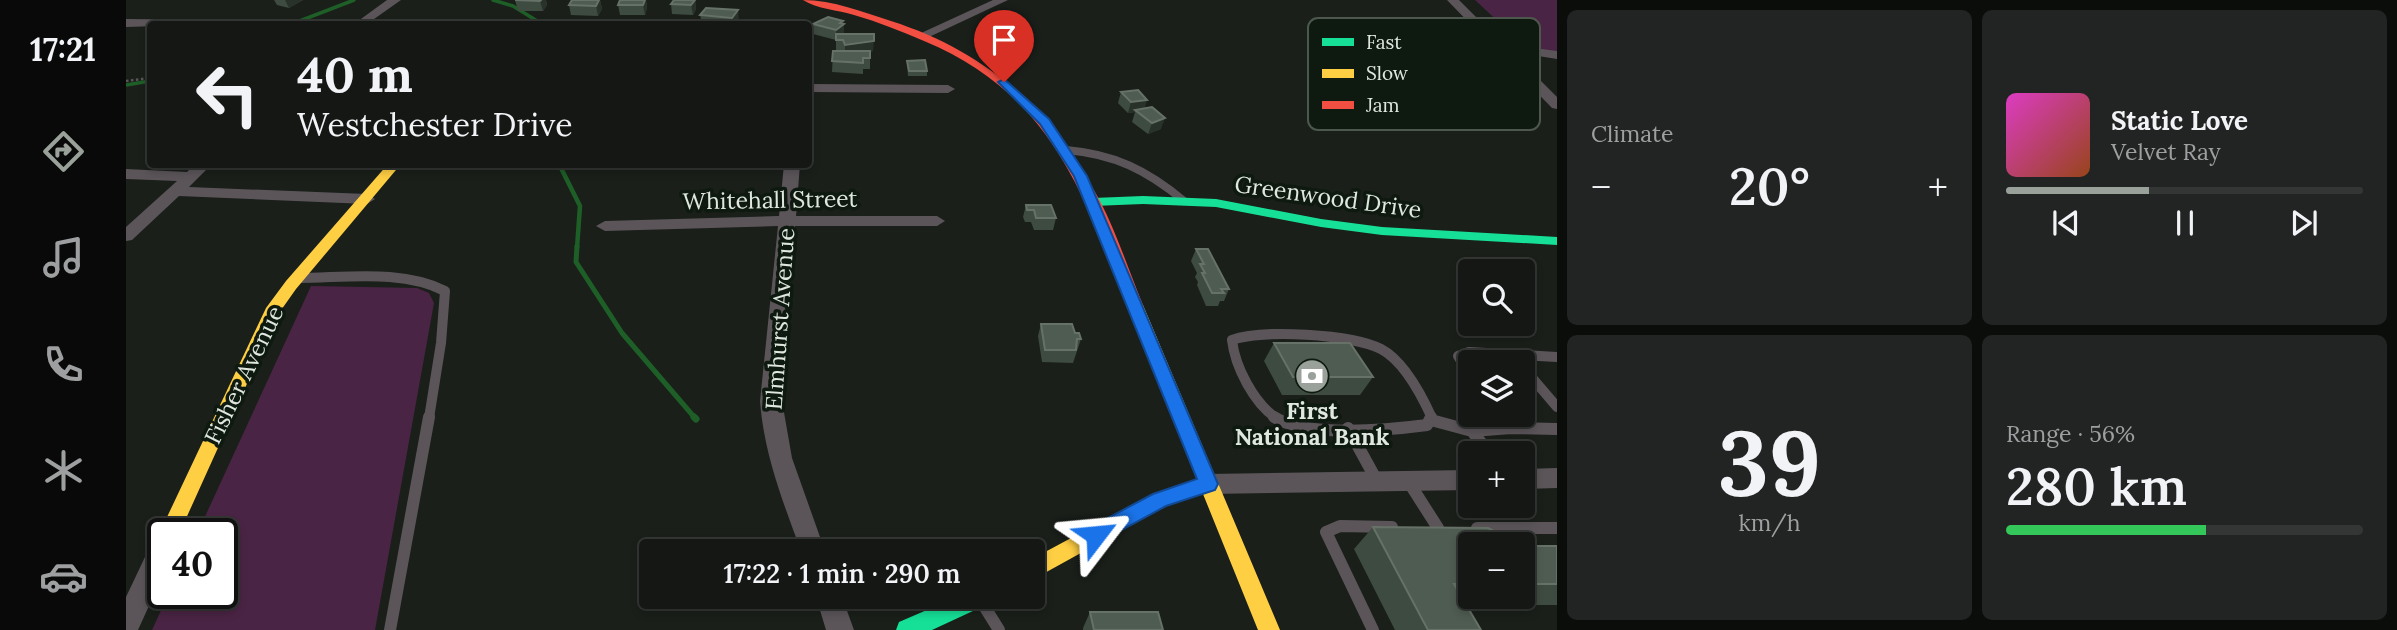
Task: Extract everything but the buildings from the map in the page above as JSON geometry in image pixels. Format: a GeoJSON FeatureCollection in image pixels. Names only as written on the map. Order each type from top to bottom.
{"type":"FeatureCollection","features":[{"type":"Feature","properties":{"kind":"street"},"geometry":{"type":"LineString","coordinates":[[364,21],[395,0]]}},
{"type":"Feature","properties":{"kind":"street"},"geometry":{"type":"LineString","coordinates":[[808,0],[862,12],[925,34],[976,62],[1004,82],[1045,122],[1066,150],[1093,202],[1269,630]]}},
{"type":"Feature","properties":{"kind":"street"},"geometry":{"type":"LineString","coordinates":[[925,34],[1002,0]]}},
{"type":"Feature","properties":{"kind":"street"},"geometry":{"type":"LineString","coordinates":[[1453,0],[1471,18]]}},
{"type":"Feature","properties":{"kind":"street"},"geometry":{"type":"LineString","coordinates":[[126,23],[147,23]]}},
{"type":"Feature","properties":{"kind":"street"},"geometry":{"type":"LineString","coordinates":[[812,88],[948,89]]}},
{"type":"Feature","properties":{"kind":"street"},"geometry":{"type":"LineString","coordinates":[[1540,88],[1557,105]]}},
{"type":"Feature","properties":{"kind":"street"},"geometry":{"type":"LineString","coordinates":[[126,236],[201,168]]}},
{"type":"Feature","properties":{"kind":"street","name":"Fisher Avenue"},"geometry":{"type":"LineString","coordinates":[[176,518],[272,312],[392,168]]}},
{"type":"Feature","properties":{"kind":"street","name":"Elmhurst Avenue"},"geometry":{"type":"LineString","coordinates":[[792,168],[771,401],[772,424],[777,448],[809,539]]}},
{"type":"Feature","properties":{"kind":"street"},"geometry":{"type":"LineString","coordinates":[[126,174],[191,177]]}},
{"type":"Feature","properties":{"kind":"street"},"geometry":{"type":"LineString","coordinates":[[175,191],[367,199]]}},
{"type":"Feature","properties":{"kind":"street","name":"Greenwood Drive"},"geometry":{"type":"LineString","coordinates":[[1093,202],[1216,203],[1321,223],[1382,231],[1557,241]]}},
{"type":"Feature","properties":{"kind":"street","name":"Whitehall Street"},"geometry":{"type":"LineString","coordinates":[[605,226],[787,221],[937,221]]}},
{"type":"Feature","properties":{"kind":"street"},"geometry":{"type":"LineString","coordinates":[[1535,479],[1557,478]]}},
{"type":"Feature","properties":{"kind":"street"},"geometry":{"type":"LineString","coordinates":[[1045,563],[1160,500],[1208,484],[1458,480]]}},
{"type":"Feature","properties":{"kind":"street"},"geometry":{"type":"LineString","coordinates":[[129,612],[147,577]]}},
{"type":"Feature","properties":{"kind":"street"},"geometry":{"type":"LineString","coordinates":[[833,609],[840,630]]}},
{"type":"Feature","properties":{"kind":"street"},"geometry":{"type":"LineString","coordinates":[[907,630],[953,609]]}},
{"type":"Feature","properties":{"kind":"lane"},"geometry":{"type":"LineString","coordinates":[[1066,150],[1115,158],[1156,179],[1184,201]]}},
{"type":"Feature","properties":{"kind":"lane"},"geometry":{"type":"LineString","coordinates":[[298,278],[412,280],[432,283],[444,291],[441,343],[390,630]]}},
{"type":"Feature","properties":{"kind":"lane"},"geometry":{"type":"LineString","coordinates":[[1245,335],[1310,335],[1382,349],[1392,357],[1429,410],[1431,420],[1427,425],[1419,426],[1348,428],[1299,427],[1280,423],[1266,412],[1255,397],[1233,349],[1232,340],[1245,335]]}},
{"type":"Feature","properties":{"kind":"lane"},"geometry":{"type":"LineString","coordinates":[[1535,358],[1557,357]]}},
{"type":"Feature","properties":{"kind":"lane"},"geometry":{"type":"LineString","coordinates":[[1535,381],[1557,407]]}},
{"type":"Feature","properties":{"kind":"lane"},"geometry":{"type":"LineString","coordinates":[[1431,420],[1472,431],[1557,429]]}},
{"type":"Feature","properties":{"kind":"lane"},"geometry":{"type":"LineString","coordinates":[[1348,428],[1377,481]]}},
{"type":"Feature","properties":{"kind":"lane"},"geometry":{"type":"LineString","coordinates":[[1472,431],[1480,441]]}},
{"type":"Feature","properties":{"kind":"lane"},"geometry":{"type":"LineString","coordinates":[[1408,481],[1451,528]]}},
{"type":"Feature","properties":{"kind":"lane"},"geometry":{"type":"LineString","coordinates":[[1373,630],[1326,532],[1340,526],[1410,527]]}},
{"type":"Feature","properties":{"kind":"lane"},"geometry":{"type":"LineString","coordinates":[[1424,528],[1557,528]]}},
{"type":"Feature","properties":{"kind":"lane"},"geometry":{"type":"LineString","coordinates":[[986,609],[999,630]]}},
{"type":"Feature","properties":{"kind":"path"},"geometry":{"type":"LineString","coordinates":[[126,81],[147,78]]}},
{"type":"Feature","properties":{"kind":"shaded area"},"geometry":{"type":"Polygon","coordinates":[[[1475,0],[1557,0],[1557,53],[1540,53],[1540,18],[1494,18],[1475,0]]]}},
{"type":"Feature","properties":{"kind":"shaded area"},"geometry":{"type":"Polygon","coordinates":[[[311,286],[417,288],[429,293],[434,303],[375,630],[152,630],[162,609],[238,609],[238,518],[204,518],[311,286]]]}},
{"type":"Feature","properties":{"kind":"waterway"},"geometry":{"type":"LineString","coordinates":[[300,21],[354,0]]}},
{"type":"Feature","properties":{"kind":"waterway"},"geometry":{"type":"LineString","coordinates":[[493,0],[513,6],[537,21]]}},
{"type":"Feature","properties":{"kind":"waterway"},"geometry":{"type":"LineString","coordinates":[[126,85],[147,82]]}},
{"type":"Feature","properties":{"kind":"waterway"},"geometry":{"type":"LineString","coordinates":[[561,168],[580,206],[577,248]]}},
{"type":"Feature","properties":{"kind":"waterway"},"geometry":{"type":"LineString","coordinates":[[577,246],[576,262],[622,333],[695,418]]}},
{"type":"Feature","properties":{"kind":"traffic: fast"},"geometry":{"type":"LineString","coordinates":[[1093,202],[1143,200],[1216,203],[1321,223],[1382,231],[1557,241]]}},
{"type":"Feature","properties":{"kind":"traffic: fast"},"geometry":{"type":"LineString","coordinates":[[907,630],[953,609]]}},
{"type":"Feature","properties":{"kind":"traffic: slow"},"geometry":{"type":"LineString","coordinates":[[176,518],[272,312],[291,285],[392,168]]}},
{"type":"Feature","properties":{"kind":"traffic: slow"},"geometry":{"type":"LineString","coordinates":[[1135,305],[1269,630]]}},
{"type":"Feature","properties":{"kind":"traffic: slow"},"geometry":{"type":"LineString","coordinates":[[1045,563],[1160,500],[1208,484]]}},
{"type":"Feature","properties":{"kind":"traffic: jam"},"geometry":{"type":"LineString","coordinates":[[808,0],[900,27],[940,44],[977,64],[1010,89],[1040,119],[1068,156],[1099,214],[1135,305]]}},
{"type":"Feature","properties":{"kind":"place","name":"First National Bank"},"geometry":{"type":"Point","coordinates":[1312,376]}},
{"type":"Feature","properties":{"kind":"route"},"geometry":{"type":"LineString","coordinates":[[1004,82],[1045,122],[1066,150],[1080,176],[1208,484],[1160,500],[1096,535]]}}]}
